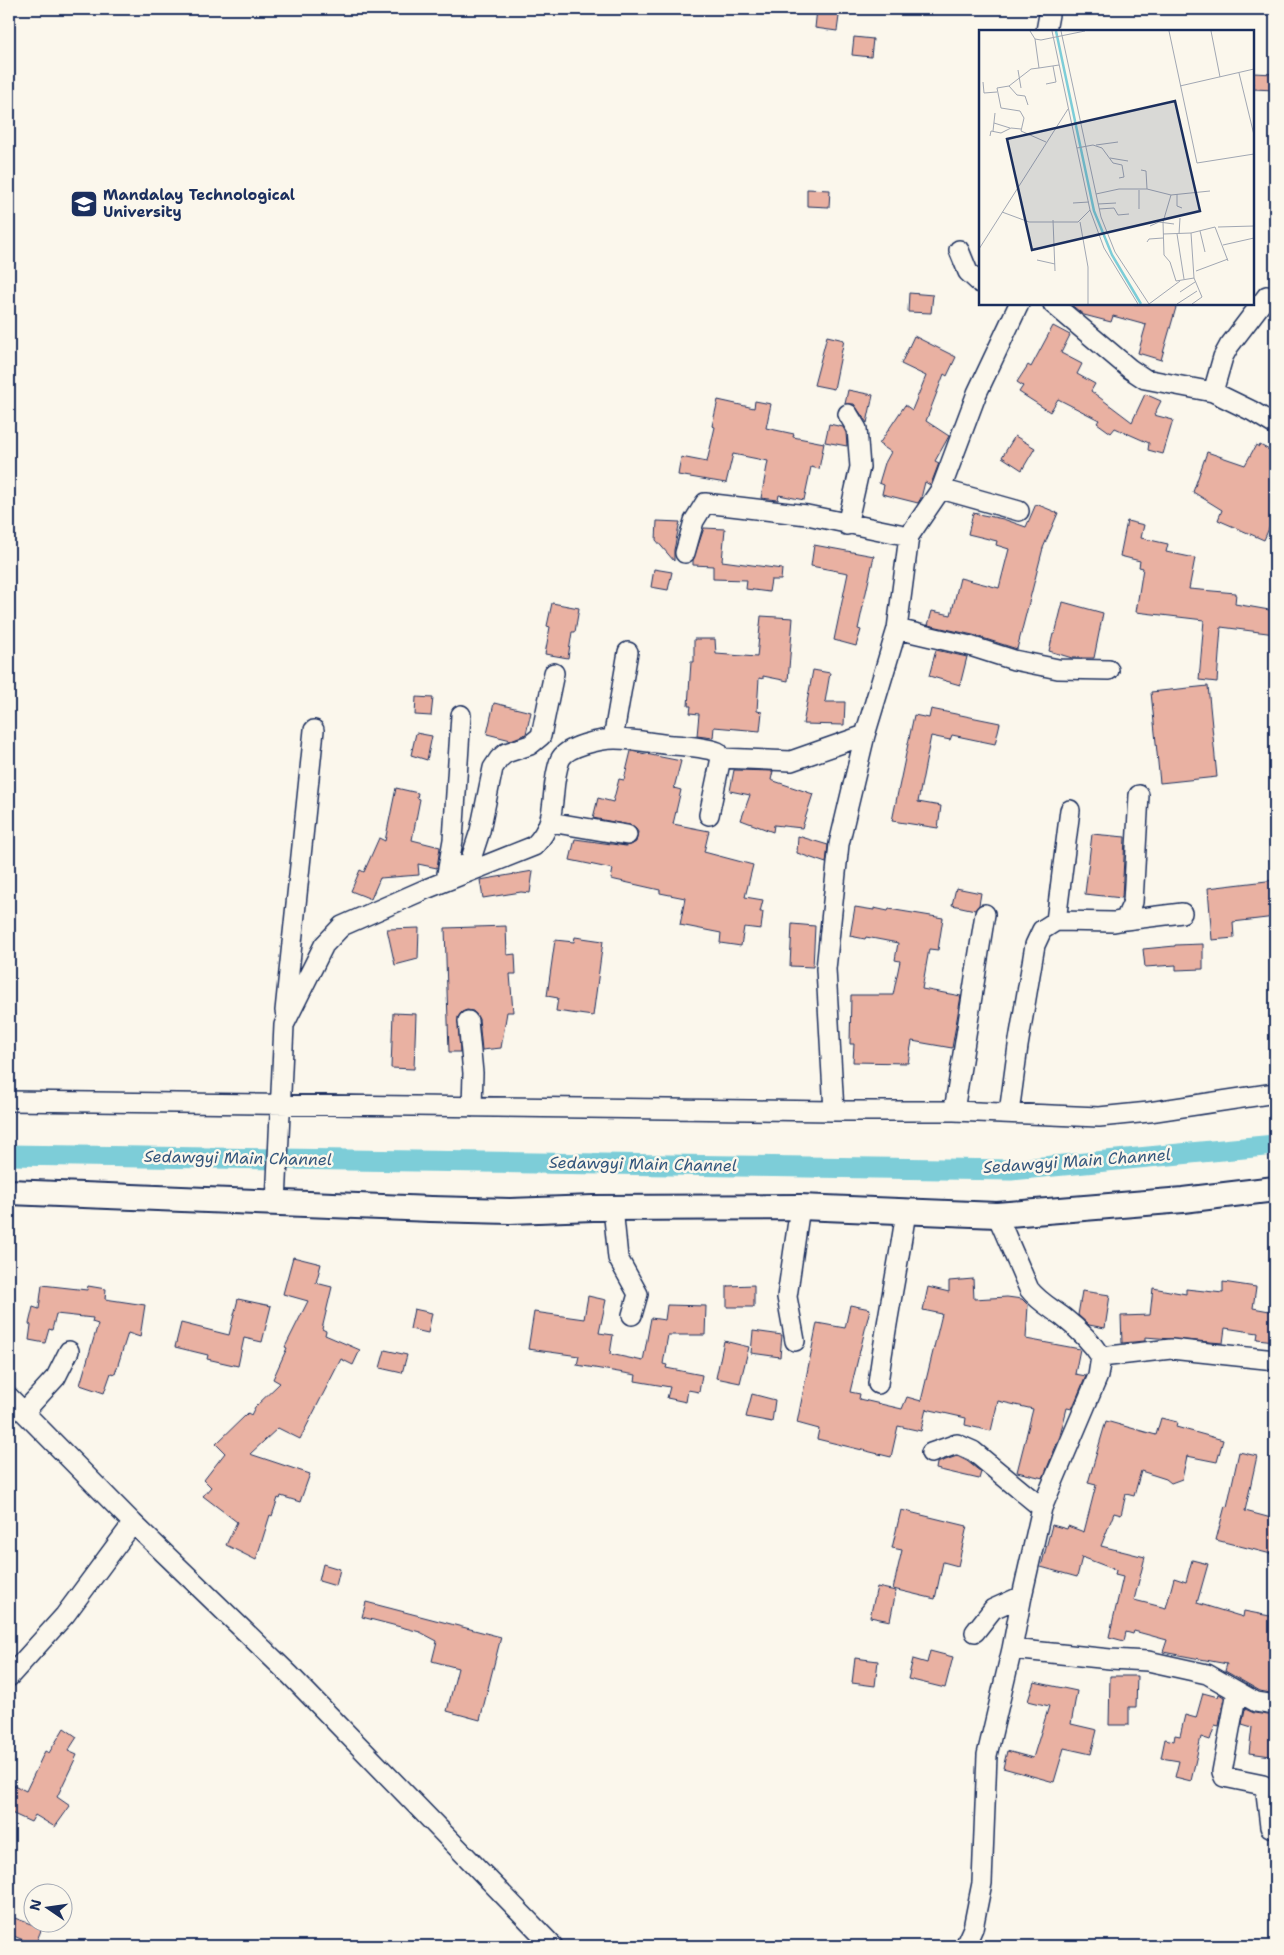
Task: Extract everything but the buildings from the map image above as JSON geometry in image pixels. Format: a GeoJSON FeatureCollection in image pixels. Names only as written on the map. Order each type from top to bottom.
{"type":"FeatureCollection","features":[{"type":"Feature","properties":{"kind":"street"},"geometry":{"type":"LineString","coordinates":[[1046,30],[1050,9]]}},
{"type":"Feature","properties":{"kind":"street"},"geometry":{"type":"LineString","coordinates":[[959,250],[968,272],[979,282]]}},
{"type":"Feature","properties":{"kind":"street"},"geometry":{"type":"LineString","coordinates":[[1213,392],[1222,357],[1267,296]]}},
{"type":"Feature","properties":{"kind":"street"},"geometry":{"type":"LineString","coordinates":[[834,1111],[826,970],[839,844],[865,735],[897,629],[909,536],[941,489],[977,393],[1015,305]]}},
{"type":"Feature","properties":{"kind":"street"},"geometry":{"type":"LineString","coordinates":[[1053,305],[1130,369],[1145,379],[1213,392],[1275,424]]}},
{"type":"Feature","properties":{"kind":"street"},"geometry":{"type":"LineString","coordinates":[[847,525],[860,467],[857,429],[848,414]]}},
{"type":"Feature","properties":{"kind":"street"},"geometry":{"type":"LineString","coordinates":[[941,489],[1019,511]]}},
{"type":"Feature","properties":{"kind":"street"},"geometry":{"type":"LineString","coordinates":[[685,552],[694,521],[705,504],[807,516],[909,536]]}},
{"type":"Feature","properties":{"kind":"street"},"geometry":{"type":"LineString","coordinates":[[897,629],[970,646],[1014,660],[1058,669],[1109,670]]}},
{"type":"Feature","properties":{"kind":"street"},"geometry":{"type":"LineString","coordinates":[[613,739],[628,652]]}},
{"type":"Feature","properties":{"kind":"street"},"geometry":{"type":"LineString","coordinates":[[426,889],[447,874],[470,862],[480,831],[493,768],[506,753],[530,745],[541,736],[554,673]]}},
{"type":"Feature","properties":{"kind":"street"},"geometry":{"type":"LineString","coordinates":[[447,874],[452,840],[461,715]]}},
{"type":"Feature","properties":{"kind":"street"},"geometry":{"type":"LineString","coordinates":[[276,1193],[284,1024],[314,730]]}},
{"type":"Feature","properties":{"kind":"street"},"geometry":{"type":"LineString","coordinates":[[721,758],[791,761],[865,735]]}},
{"type":"Feature","properties":{"kind":"street"},"geometry":{"type":"LineString","coordinates":[[284,1024],[324,945],[342,926],[426,889],[534,846],[544,836],[550,822],[560,759],[567,751],[579,746],[613,739],[710,749],[718,752],[721,758],[709,815]]}},
{"type":"Feature","properties":{"kind":"street"},"geometry":{"type":"LineString","coordinates":[[1125,920],[1133,902],[1139,795]]}},
{"type":"Feature","properties":{"kind":"street"},"geometry":{"type":"LineString","coordinates":[[1056,921],[1070,810]]}},
{"type":"Feature","properties":{"kind":"street"},"geometry":{"type":"LineString","coordinates":[[550,822],[627,835]]}},
{"type":"Feature","properties":{"kind":"street"},"geometry":{"type":"LineString","coordinates":[[1009,1113],[1035,945],[1042,930],[1056,921],[1114,922],[1182,913]]}},
{"type":"Feature","properties":{"kind":"street"},"geometry":{"type":"LineString","coordinates":[[954,1111],[985,914]]}},
{"type":"Feature","properties":{"kind":"street"},"geometry":{"type":"LineString","coordinates":[[468,1021],[473,1073],[472,1107]]}},
{"type":"Feature","properties":{"kind":"street"},"geometry":{"type":"LineString","coordinates":[[9,1101],[954,1111],[1099,1117],[1149,1112],[1275,1093]]}},
{"type":"Feature","properties":{"kind":"street"},"geometry":{"type":"LineString","coordinates":[[9,1192],[276,1193],[500,1211],[800,1207],[997,1215],[1183,1200],[1275,1189]]}},
{"type":"Feature","properties":{"kind":"street"},"geometry":{"type":"LineString","coordinates":[[795,1342],[787,1297],[800,1207]]}},
{"type":"Feature","properties":{"kind":"street"},"geometry":{"type":"LineString","coordinates":[[613,1208],[618,1258],[638,1294],[632,1315]]}},
{"type":"Feature","properties":{"kind":"street"},"geometry":{"type":"LineString","coordinates":[[878,1384],[884,1335],[897,1273],[906,1211]]}},
{"type":"Feature","properties":{"kind":"street"},"geometry":{"type":"LineString","coordinates":[[965,1946],[973,1928],[982,1883],[987,1755],[1042,1508],[1098,1376],[1100,1356],[1086,1337],[1035,1297],[1029,1290],[997,1215]]}},
{"type":"Feature","properties":{"kind":"street"},"geometry":{"type":"LineString","coordinates":[[1100,1356],[1171,1349],[1275,1360]]}},
{"type":"Feature","properties":{"kind":"street"},"geometry":{"type":"LineString","coordinates":[[24,1412],[56,1377],[69,1351]]}},
{"type":"Feature","properties":{"kind":"street"},"geometry":{"type":"LineString","coordinates":[[9,1397],[132,1522],[290,1675],[553,1946]]}},
{"type":"Feature","properties":{"kind":"street"},"geometry":{"type":"LineString","coordinates":[[931,1453],[957,1444],[973,1451],[1042,1508]]}},
{"type":"Feature","properties":{"kind":"street"},"geometry":{"type":"LineString","coordinates":[[9,1677],[65,1615],[132,1522]]}},
{"type":"Feature","properties":{"kind":"street"},"geometry":{"type":"LineString","coordinates":[[975,1632],[993,1609],[1022,1596]]}},
{"type":"Feature","properties":{"kind":"street"},"geometry":{"type":"LineString","coordinates":[[1012,1649],[1110,1659],[1148,1660],[1206,1674],[1256,1702],[1275,1705]]}},
{"type":"Feature","properties":{"kind":"street"},"geometry":{"type":"LineString","coordinates":[[1237,1691],[1222,1772],[1224,1777],[1263,1785],[1266,1793],[1270,1827]]}},
{"type":"Feature","properties":{"kind":"waterway","name":"Sedawgyi Main Channel"},"geometry":{"type":"LineString","coordinates":[[9,1155],[1011,1170],[1275,1145]]}},
{"type":"Feature","properties":{"kind":"place","name":"Mandalay Technological University"},"geometry":{"type":"Point","coordinates":[84,204]}}]}
